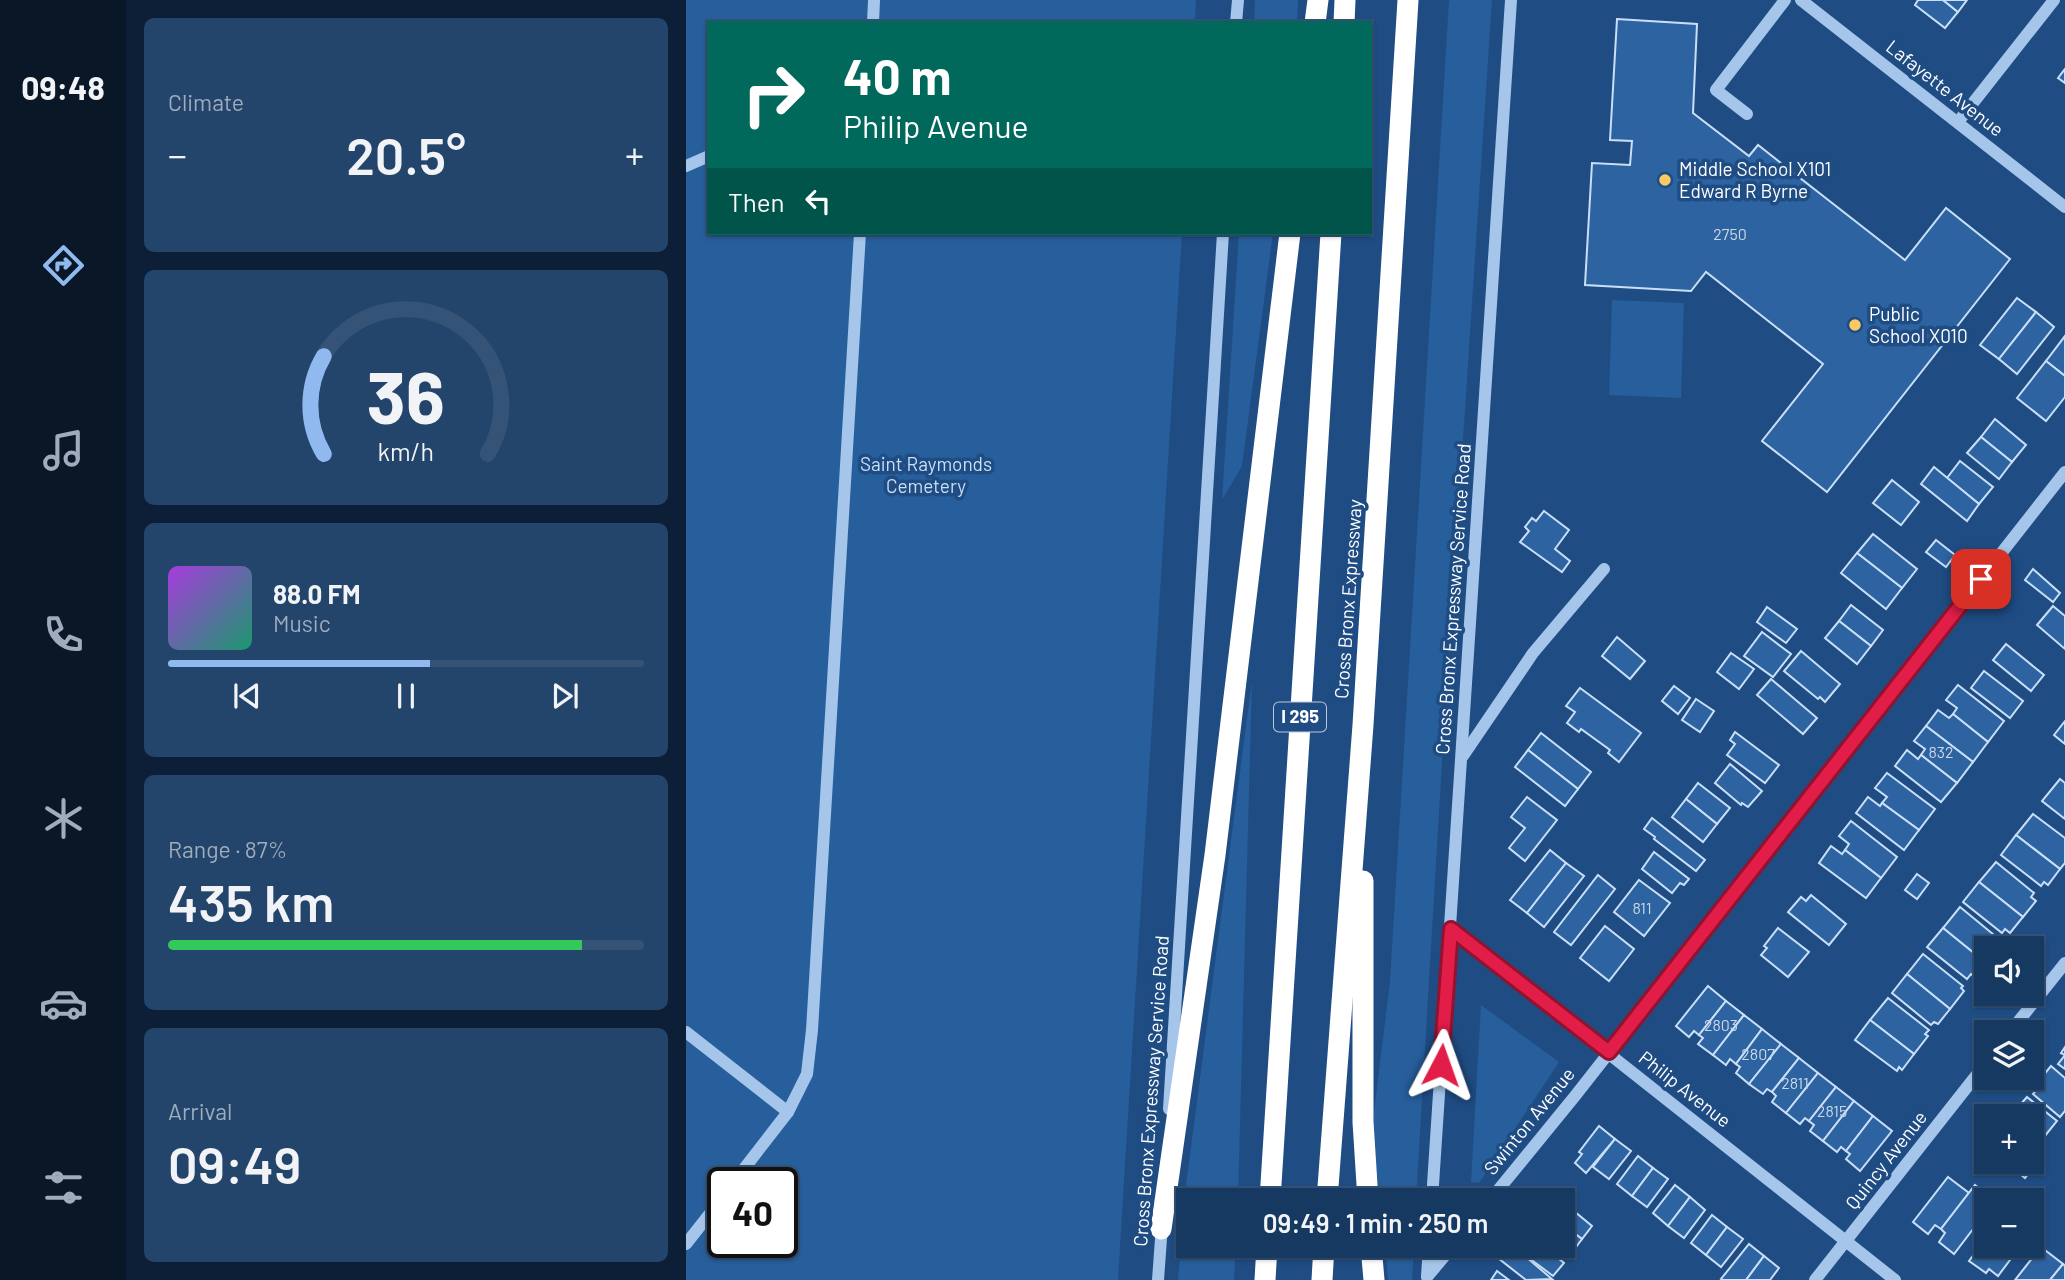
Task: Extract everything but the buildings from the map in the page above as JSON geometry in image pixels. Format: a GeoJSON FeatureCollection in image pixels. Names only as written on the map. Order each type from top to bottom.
{"type":"FeatureCollection","features":[{"type":"Feature","properties":{"kind":"highway"},"geometry":{"type":"LineString","coordinates":[[1315,21],[1318,0]]}},
{"type":"Feature","properties":{"kind":"highway"},"geometry":{"type":"LineString","coordinates":[[1344,21],[1345,0]]}},
{"type":"Feature","properties":{"kind":"highway","name":"Cross Bronx Expressway"},"geometry":{"type":"LineString","coordinates":[[1327,1188],[1363,725],[1408,0]]}},
{"type":"Feature","properties":{"kind":"highway"},"geometry":{"type":"LineString","coordinates":[[1161,1229],[1215,855],[1290,235]]}},
{"type":"Feature","properties":{"kind":"highway","name":"Cross Bronx Expressway"},"geometry":{"type":"LineString","coordinates":[[1271,1188],[1331,235]]}},
{"type":"Feature","properties":{"kind":"highway"},"geometry":{"type":"LineString","coordinates":[[1363,725],[1363,1122],[1367,1188]]}},
{"type":"Feature","properties":{"kind":"highway"},"geometry":{"type":"LineString","coordinates":[[1265,1280],[1266,1258]]}},
{"type":"Feature","properties":{"kind":"highway"},"geometry":{"type":"LineString","coordinates":[[1322,1280],[1323,1258]]}},
{"type":"Feature","properties":{"kind":"highway"},"geometry":{"type":"LineString","coordinates":[[1372,1258],[1374,1280]]}},
{"type":"Feature","properties":{"kind":"street"},"geometry":{"type":"LineString","coordinates":[[873,21],[874,0]]}},
{"type":"Feature","properties":{"kind":"street"},"geometry":{"type":"LineString","coordinates":[[1236,21],[1238,0]]}},
{"type":"Feature","properties":{"kind":"street","name":"Cross Bronx Expressway Service Road"},"geometry":{"type":"LineString","coordinates":[[1434,1188],[1511,0]]}},
{"type":"Feature","properties":{"kind":"street"},"geometry":{"type":"LineString","coordinates":[[1747,114],[1716,90],[1786,0]]}},
{"type":"Feature","properties":{"kind":"street","name":"Lafayette Avenue"},"geometry":{"type":"LineString","coordinates":[[1801,0],[2065,207]]}},
{"type":"Feature","properties":{"kind":"street"},"geometry":{"type":"LineString","coordinates":[[1958,122],[2054,0]]}},
{"type":"Feature","properties":{"kind":"street"},"geometry":{"type":"LineString","coordinates":[[686,166],[707,157]]}},
{"type":"Feature","properties":{"kind":"street"},"geometry":{"type":"LineString","coordinates":[[745,1167],[788,1112],[807,1074],[812,1030],[860,235]]}},
{"type":"Feature","properties":{"kind":"street","name":"Cross Bronx Expressway Service Road"},"geometry":{"type":"LineString","coordinates":[[1158,1280],[1223,235]]}},
{"type":"Feature","properties":{"kind":"street","name":"Swinton Avenue"},"geometry":{"type":"LineString","coordinates":[[1500,1188],[2065,472]]}},
{"type":"Feature","properties":{"kind":"street"},"geometry":{"type":"LineString","coordinates":[[1463,756],[1533,653],[1604,569]]}},
{"type":"Feature","properties":{"kind":"street","name":"Philip Avenue"},"geometry":{"type":"LineString","coordinates":[[1451,929],[1895,1280]]}},
{"type":"Feature","properties":{"kind":"street"},"geometry":{"type":"LineString","coordinates":[[2020,1020],[2065,963]]}},
{"type":"Feature","properties":{"kind":"street"},"geometry":{"type":"LineString","coordinates":[[686,1032],[788,1112]]}},
{"type":"Feature","properties":{"kind":"street","name":"Quincy Avenue"},"geometry":{"type":"LineString","coordinates":[[1815,1280],[1974,1078]]}},
{"type":"Feature","properties":{"kind":"street"},"geometry":{"type":"LineString","coordinates":[[686,1244],[707,1217]]}},
{"type":"Feature","properties":{"kind":"street"},"geometry":{"type":"LineString","coordinates":[[1427,1278],[1428,1258]]}},
{"type":"Feature","properties":{"kind":"street"},"geometry":{"type":"LineString","coordinates":[[1427,1278],[1443,1258]]}},
{"type":"Feature","properties":{"kind":"green space","name":"Saint Raymonds Cemetery"},"geometry":{"type":"Polygon","coordinates":[[[686,0],[1196,0],[1195,21],[707,21],[707,235],[1182,235],[1118,1280],[686,1280],[686,0]]]}},
{"type":"Feature","properties":{"kind":"green space"},"geometry":{"type":"Polygon","coordinates":[[[1255,0],[1298,0],[1297,21],[1254,21],[1255,0]]]}},
{"type":"Feature","properties":{"kind":"green space"},"geometry":{"type":"Polygon","coordinates":[[[1449,0],[1492,0],[1417,1188],[1379,1188],[1372,1128],[1390,981],[1449,0]]]}},
{"type":"Feature","properties":{"kind":"green space"},"geometry":{"type":"Polygon","coordinates":[[[1239,235],[1273,235],[1242,466],[1222,500],[1239,235]]]}},
{"type":"Feature","properties":{"kind":"green space"},"geometry":{"type":"Polygon","coordinates":[[[1612,300],[1684,303],[1681,398],[1609,395],[1612,300]]]}},
{"type":"Feature","properties":{"kind":"green space"},"geometry":{"type":"Polygon","coordinates":[[[1252,680],[1238,1188],[1186,1188],[1252,680]]]}},
{"type":"Feature","properties":{"kind":"green space"},"geometry":{"type":"Polygon","coordinates":[[[1481,1005],[1559,1062],[1479,1183],[1471,1182],[1481,1005]]]}},
{"type":"Feature","properties":{"kind":"green space"},"geometry":{"type":"Polygon","coordinates":[[[1180,1258],[1235,1258],[1234,1280],[1178,1280],[1180,1258]]]}},
{"type":"Feature","properties":{"kind":"green space"},"geometry":{"type":"Polygon","coordinates":[[[1386,1258],[1413,1258],[1412,1280],[1388,1280],[1386,1258]]]}},
{"type":"Feature","properties":{"kind":"place","name":"Middle School X101 Edward R Byrne"},"geometry":{"type":"Point","coordinates":[1665,180]}},
{"type":"Feature","properties":{"kind":"place","name":"Public School X010"},"geometry":{"type":"Point","coordinates":[1855,325]}},
{"type":"Feature","properties":{"kind":"route"},"geometry":{"type":"LineString","coordinates":[[1441,1065],[1451,929],[1609,1052],[1981,579]]}}]}
